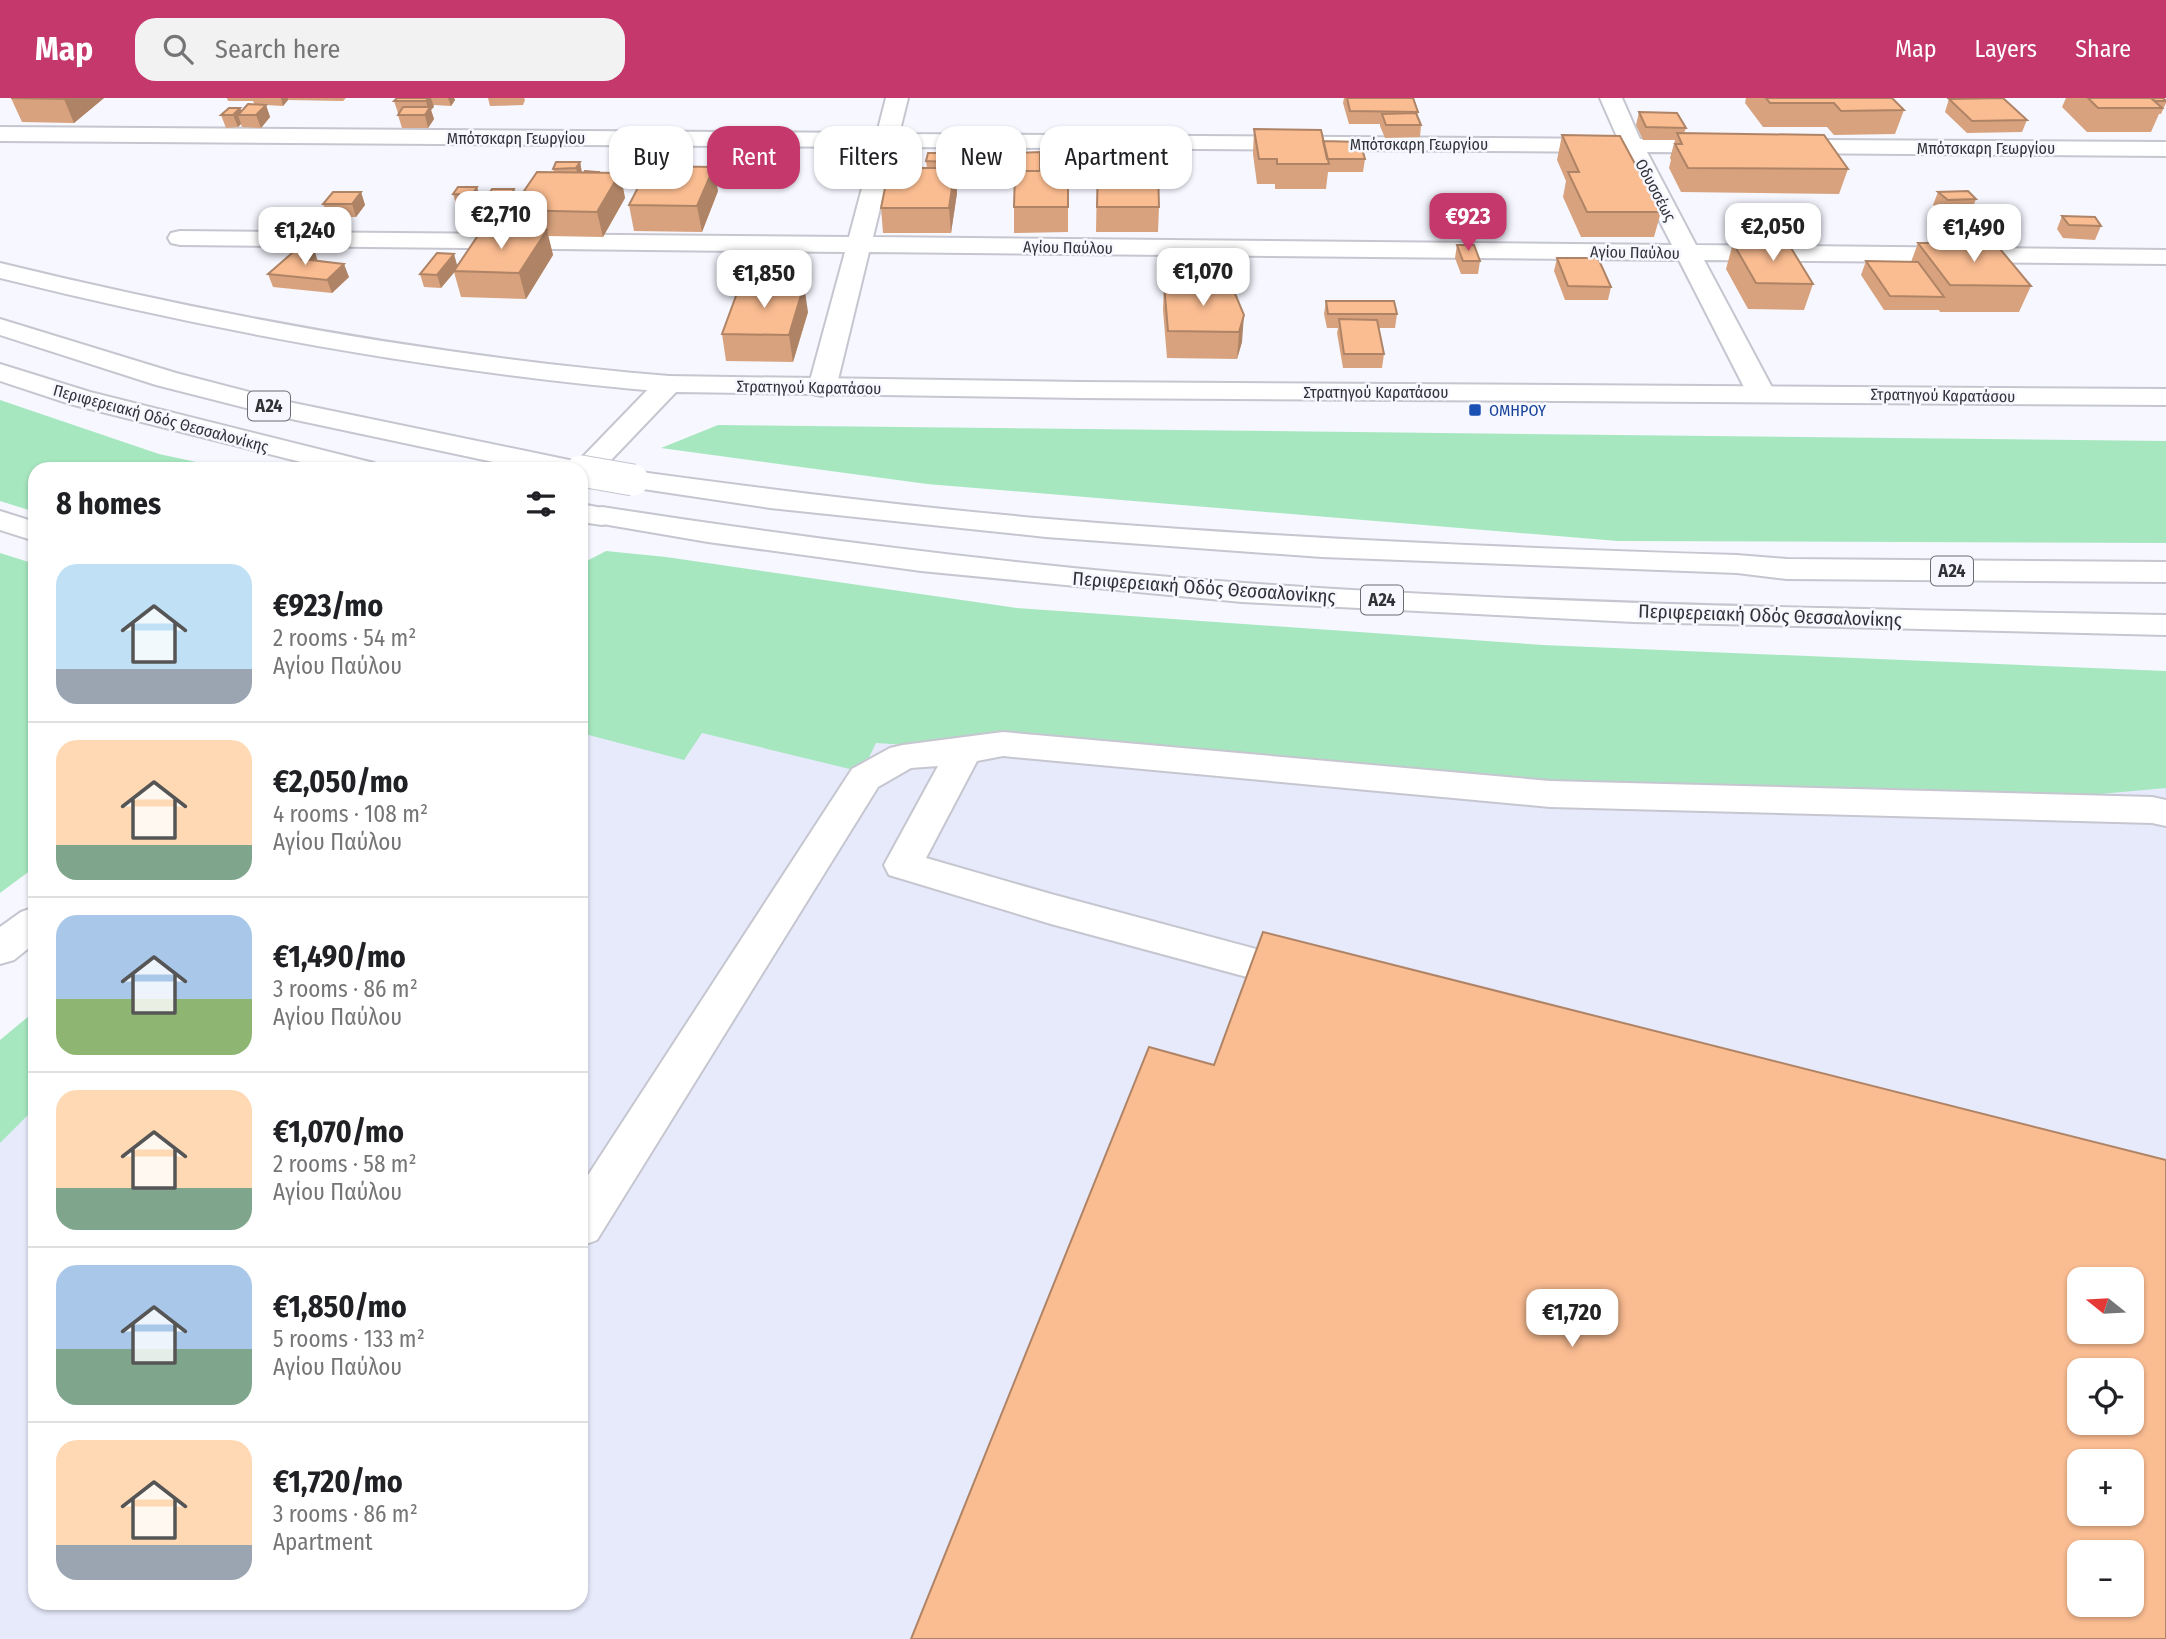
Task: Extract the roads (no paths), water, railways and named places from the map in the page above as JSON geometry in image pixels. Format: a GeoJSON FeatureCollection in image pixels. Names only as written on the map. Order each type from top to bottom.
{"type":"FeatureCollection","features":[{"type":"Feature","properties":{"kind":"main road"},"geometry":{"type":"LineString","coordinates":[[888,126],[897,98]]}},
{"type":"Feature","properties":{"kind":"main road","name":"Οδυσσέως"},"geometry":{"type":"LineString","coordinates":[[1611,98],[1632,145],[1761,393]]}},
{"type":"Feature","properties":{"kind":"main road","name":"Μπότσκαρη Γεωργίου"},"geometry":{"type":"LineString","coordinates":[[0,134],[814,140]]}},
{"type":"Feature","properties":{"kind":"main road","name":"Μπότσκαρη Γεωργίου"},"geometry":{"type":"LineString","coordinates":[[922,140],[2166,149]]}},
{"type":"Feature","properties":{"kind":"main road"},"geometry":{"type":"LineString","coordinates":[[822,388],[871,189]]}},
{"type":"Feature","properties":{"kind":"main road","name":"Αγίου Παύλου"},"geometry":{"type":"LineString","coordinates":[[180,238],[2166,257]]}},
{"type":"Feature","properties":{"kind":"main road","name":"Στρατηγού Καρατάσου"},"geometry":{"type":"LineString","coordinates":[[0,270],[152,308],[279,333],[428,357],[670,384],[822,388],[2166,397]]}},
{"type":"Feature","properties":{"kind":"main road","name":"Α24"},"geometry":{"type":"LineString","coordinates":[[0,327],[166,379],[282,409],[536,462]]}},
{"type":"Feature","properties":{"kind":"main road","name":"Περιφερειακή Οδός Θεσσαλονίκης"},"geometry":{"type":"LineString","coordinates":[[0,372],[106,405],[336,462]]}},
{"type":"Feature","properties":{"kind":"main road"},"geometry":{"type":"LineString","coordinates":[[588,466],[670,384]]}},
{"type":"Feature","properties":{"kind":"main road","name":"Α24"},"geometry":{"type":"LineString","coordinates":[[588,474],[758,499],[1164,538],[1387,552],[1737,564],[1847,571],[2166,572]]}},
{"type":"Feature","properties":{"kind":"main road","name":"Περιφερειακή Οδός Θεσσαλονίκης"},"geometry":{"type":"LineString","coordinates":[[591,514],[734,538],[913,560],[1063,576],[1339,598],[1630,611],[2166,625]]}},
{"type":"Feature","properties":{"kind":"main road"},"geometry":{"type":"LineString","coordinates":[[0,520],[28,530]]}},
{"type":"Feature","properties":{"kind":"main road"},"geometry":{"type":"LineString","coordinates":[[1737,564],[2166,549]]}},
{"type":"Feature","properties":{"kind":"main road"},"geometry":{"type":"LineString","coordinates":[[588,1215],[865,778],[903,757],[1003,744],[1550,794],[2159,812]]}},
{"type":"Feature","properties":{"kind":"main road"},"geometry":{"type":"LineString","coordinates":[[964,751],[904,865],[1065,913],[1339,986]]}},
{"type":"Feature","properties":{"kind":"main road"},"geometry":{"type":"LineString","coordinates":[[0,949],[28,927]]}},
{"type":"Feature","properties":{"kind":"place","name":"ΟΜΗΡΟΥ"},"geometry":{"type":"Point","coordinates":[1475,410]}}]}
